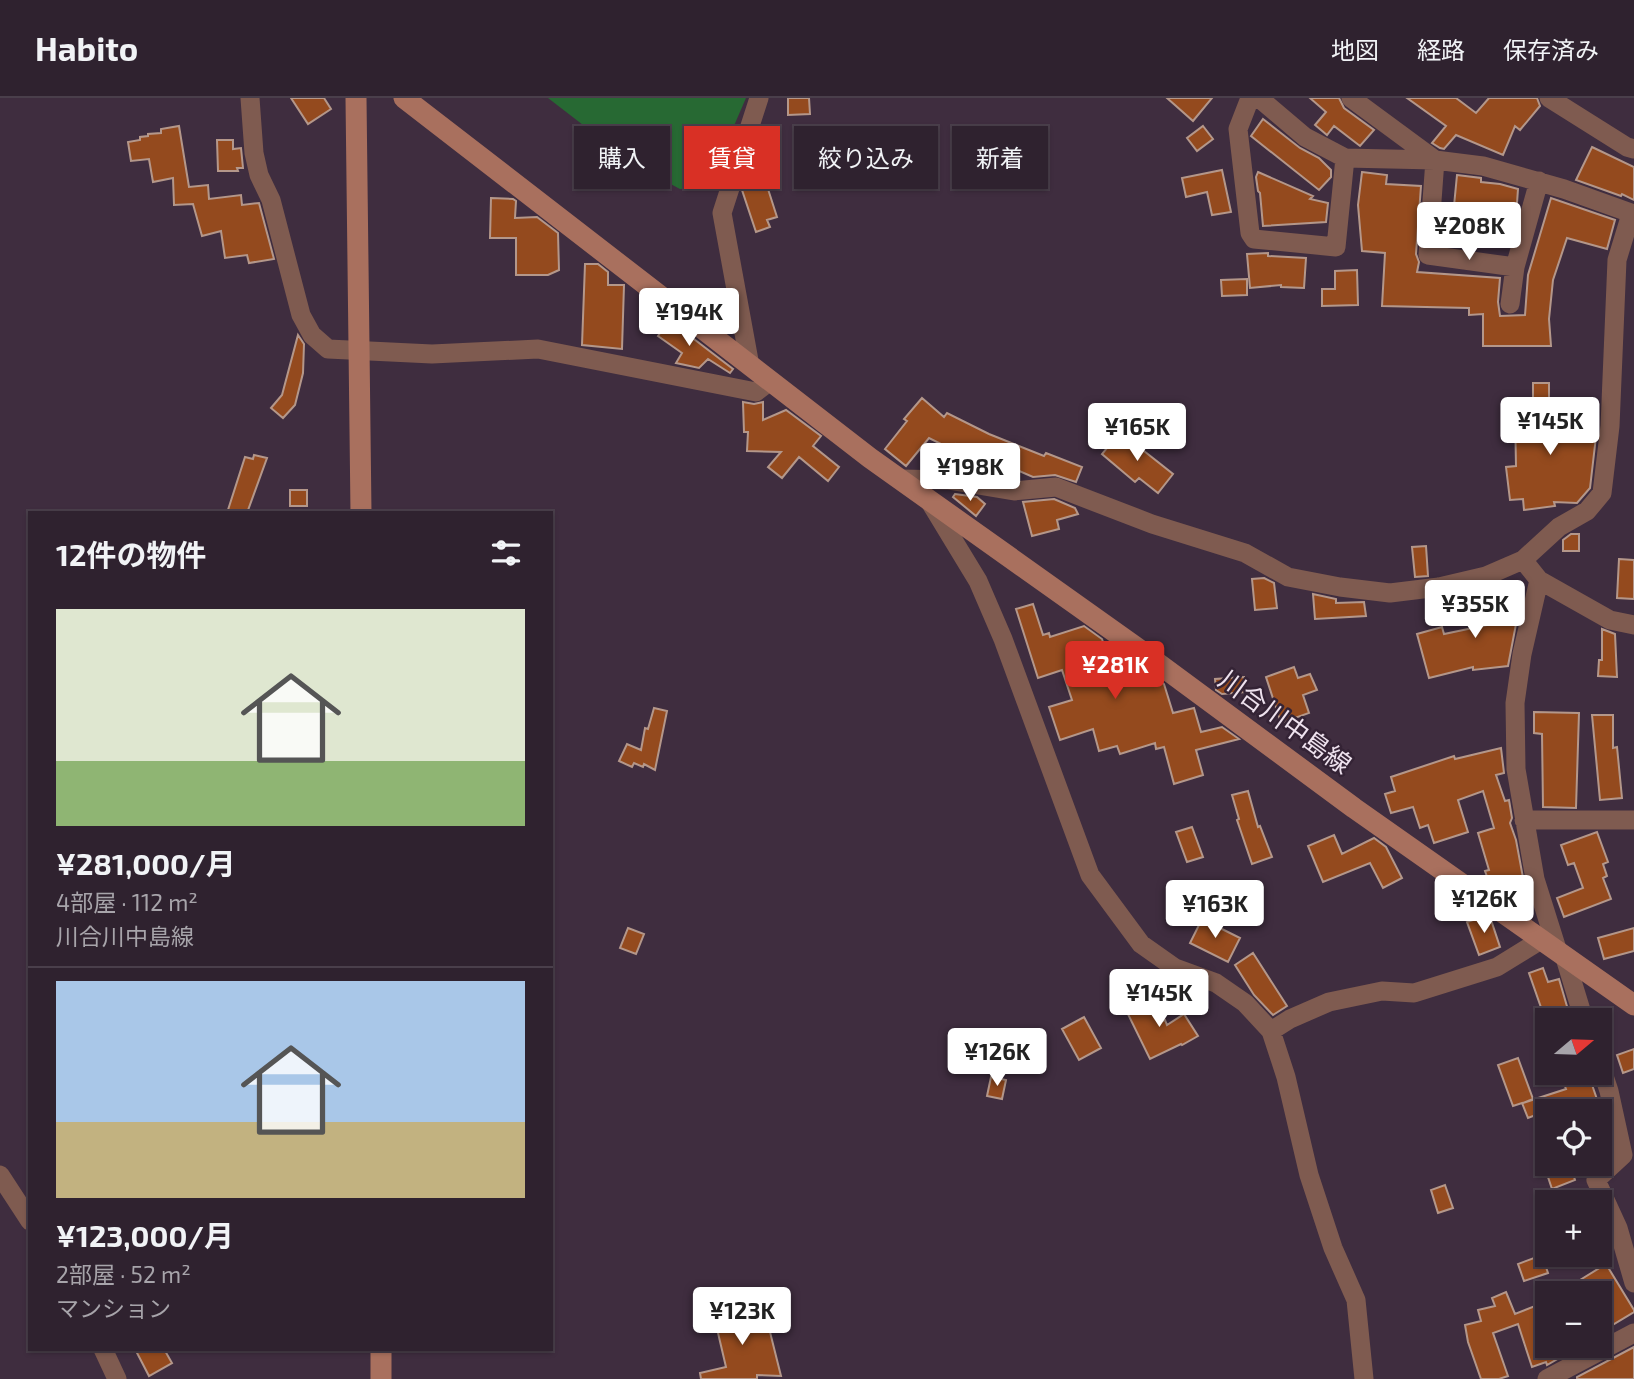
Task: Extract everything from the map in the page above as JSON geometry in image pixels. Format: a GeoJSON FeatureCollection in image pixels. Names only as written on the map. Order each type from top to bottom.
{"type":"FeatureCollection","features":[{"type":"Feature","properties":{"kind":"main road"},"geometry":{"type":"LineString","coordinates":[[356,98],[361,511]]}},
{"type":"Feature","properties":{"kind":"main road","name":"川合川中島線"},"geometry":{"type":"LineString","coordinates":[[404,98],[769,382],[1354,808],[1634,1005]]}},
{"type":"Feature","properties":{"kind":"main road"},"geometry":{"type":"LineString","coordinates":[[381,1351],[381,1379]]}},
{"type":"Feature","properties":{"kind":"street"},"geometry":{"type":"LineString","coordinates":[[250,98],[253,108],[254,153],[259,175],[271,200],[301,316],[312,335],[328,349],[432,354],[538,349],[756,392],[769,382]]}},
{"type":"Feature","properties":{"kind":"street"},"geometry":{"type":"LineString","coordinates":[[750,366],[722,213],[759,98]]}},
{"type":"Feature","properties":{"kind":"street"},"geometry":{"type":"LineString","coordinates":[[1250,98],[1238,130],[1250,233],[1254,239],[1336,247],[1345,158]]}},
{"type":"Feature","properties":{"kind":"street"},"geometry":{"type":"LineString","coordinates":[[901,479],[948,480],[1014,491],[1056,487],[1153,524],[1245,553],[1288,577],[1390,593],[1439,587],[1486,576],[1523,560],[1559,527],[1587,511],[1602,493],[1610,426],[1617,260],[1632,214],[1539,181],[1483,166],[1435,160],[1345,158],[1305,137],[1259,98]]}},
{"type":"Feature","properties":{"kind":"street"},"geometry":{"type":"LineString","coordinates":[[1351,98],[1435,160]]}},
{"type":"Feature","properties":{"kind":"street"},"geometry":{"type":"LineString","coordinates":[[1549,98],[1581,120],[1634,149]]}},
{"type":"Feature","properties":{"kind":"street"},"geometry":{"type":"LineString","coordinates":[[1435,160],[1429,255],[1515,267]]}},
{"type":"Feature","properties":{"kind":"street"},"geometry":{"type":"LineString","coordinates":[[1510,304],[1515,267],[1539,181]]}},
{"type":"Feature","properties":{"kind":"street"},"geometry":{"type":"LineString","coordinates":[[928,498],[978,581],[1003,639],[1090,875],[1141,944],[1175,968],[1216,983],[1245,1003],[1271,1031],[1286,1077],[1313,1186],[1333,1248],[1356,1300],[1364,1379]]}},
{"type":"Feature","properties":{"kind":"street"},"geometry":{"type":"LineString","coordinates":[[1523,560],[1539,580],[1610,620],[1634,625]]}},
{"type":"Feature","properties":{"kind":"street"},"geometry":{"type":"LineString","coordinates":[[1539,580],[1522,654],[1516,703],[1516,769],[1535,879],[1555,950],[1579,1008]]}},
{"type":"Feature","properties":{"kind":"street"},"geometry":{"type":"LineString","coordinates":[[1524,820],[1634,820]]}},
{"type":"Feature","properties":{"kind":"street"},"geometry":{"type":"LineString","coordinates":[[1271,1031],[1290,1019],[1329,1002],[1382,991],[1414,993],[1555,950]]}},
{"type":"Feature","properties":{"kind":"street"},"geometry":{"type":"LineString","coordinates":[[1607,1085],[1623,1155],[1596,1180],[1618,1228],[1634,1283]]}},
{"type":"Feature","properties":{"kind":"street"},"geometry":{"type":"LineString","coordinates":[[0,1175],[28,1218]]}},
{"type":"Feature","properties":{"kind":"street"},"geometry":{"type":"LineString","coordinates":[[1546,1379],[1634,1333]]}},
{"type":"Feature","properties":{"kind":"street"},"geometry":{"type":"LineString","coordinates":[[104,1351],[117,1379]]}},
{"type":"Feature","properties":{"kind":"green space"},"geometry":{"type":"Polygon","coordinates":[[[548,98],[746,98],[734,126],[684,126],[684,189],[670,184],[670,126],[584,126],[548,98]]]}},
{"type":"Feature","properties":{"kind":"building"},"geometry":{"type":"Polygon","coordinates":[[[291,98],[324,98],[331,109],[308,124],[291,98]]]}},
{"type":"Feature","properties":{"kind":"building"},"geometry":{"type":"Polygon","coordinates":[[[788,98],[809,98],[810,114],[788,115],[788,98]]]}},
{"type":"Feature","properties":{"kind":"building"},"geometry":{"type":"Polygon","coordinates":[[[1167,98],[1212,98],[1193,121],[1167,98]]]}},
{"type":"Feature","properties":{"kind":"building"},"geometry":{"type":"Polygon","coordinates":[[[1310,98],[1339,98],[1344,108],[1374,130],[1360,146],[1334,126],[1327,135],[1315,125],[1326,112],[1310,98]]]}},
{"type":"Feature","properties":{"kind":"building"},"geometry":{"type":"Polygon","coordinates":[[[1407,98],[1456,98],[1476,113],[1489,98],[1537,98],[1540,106],[1520,130],[1515,126],[1503,155],[1456,135],[1444,149],[1440,148],[1432,143],[1446,126],[1407,98]]]}},
{"type":"Feature","properties":{"kind":"building"},"geometry":{"type":"Polygon","coordinates":[[[1263,119],[1300,148],[1319,158],[1331,170],[1331,177],[1319,190],[1251,136],[1263,119]]]}},
{"type":"Feature","properties":{"kind":"building"},"geometry":{"type":"Polygon","coordinates":[[[179,126],[189,187],[208,185],[209,199],[241,195],[242,205],[259,203],[274,259],[249,263],[247,255],[225,258],[221,231],[202,236],[193,204],[174,205],[173,178],[153,182],[149,159],[131,161],[128,142],[140,140],[140,137],[148,134],[161,133],[161,129],[179,126]]]}},
{"type":"Feature","properties":{"kind":"building"},"geometry":{"type":"Polygon","coordinates":[[[1203,126],[1213,139],[1197,151],[1187,138],[1203,126]]]}},
{"type":"Feature","properties":{"kind":"building"},"geometry":{"type":"Polygon","coordinates":[[[217,140],[233,140],[233,149],[241,148],[243,168],[237,168],[238,171],[218,171],[217,140]]]}},
{"type":"Feature","properties":{"kind":"building"},"geometry":{"type":"Polygon","coordinates":[[[1592,147],[1634,167],[1634,200],[1576,180],[1592,147]]]}},
{"type":"Feature","properties":{"kind":"building"},"geometry":{"type":"Polygon","coordinates":[[[1222,170],[1231,212],[1212,215],[1207,192],[1186,197],[1182,178],[1222,170]]]}},
{"type":"Feature","properties":{"kind":"building"},"geometry":{"type":"Polygon","coordinates":[[[1258,172],[1313,196],[1310,199],[1328,203],[1326,222],[1263,226],[1256,177],[1258,172]]]}},
{"type":"Feature","properties":{"kind":"building"},"geometry":{"type":"Polygon","coordinates":[[[1362,172],[1387,175],[1386,184],[1421,186],[1417,272],[1500,278],[1500,316],[1525,315],[1528,275],[1551,198],[1615,220],[1607,249],[1567,238],[1553,280],[1549,319],[1551,346],[1483,346],[1483,314],[1469,315],[1469,308],[1382,306],[1385,253],[1362,251],[1358,205],[1362,172]]]}},
{"type":"Feature","properties":{"kind":"building"},"geometry":{"type":"Polygon","coordinates":[[[1457,175],[1481,178],[1481,182],[1518,189],[1516,217],[1508,246],[1455,246],[1458,207],[1454,206],[1457,175]]]}},
{"type":"Feature","properties":{"kind":"building"},"geometry":{"type":"Polygon","coordinates":[[[768,189],[777,217],[767,220],[770,227],[756,232],[742,190],[768,189]]]}},
{"type":"Feature","properties":{"kind":"building"},"geometry":{"type":"Polygon","coordinates":[[[491,198],[513,199],[516,201],[515,218],[537,217],[558,233],[559,270],[548,275],[516,275],[516,238],[490,238],[491,198]]]}},
{"type":"Feature","properties":{"kind":"building"},"geometry":{"type":"Polygon","coordinates":[[[1268,253],[1268,256],[1306,258],[1304,288],[1281,285],[1250,288],[1247,254],[1268,253]]]}},
{"type":"Feature","properties":{"kind":"building"},"geometry":{"type":"Polygon","coordinates":[[[585,264],[598,264],[608,272],[608,285],[624,285],[622,349],[582,345],[585,264]]]}},
{"type":"Feature","properties":{"kind":"building"},"geometry":{"type":"Polygon","coordinates":[[[1357,270],[1358,305],[1322,306],[1322,289],[1335,289],[1335,271],[1357,270]]]}},
{"type":"Feature","properties":{"kind":"building"},"geometry":{"type":"Polygon","coordinates":[[[1247,279],[1247,295],[1222,296],[1221,280],[1247,279]]]}},
{"type":"Feature","properties":{"kind":"building"},"geometry":{"type":"Polygon","coordinates":[[[669,320],[733,369],[730,373],[708,359],[699,368],[676,363],[682,353],[658,336],[669,320]]]}},
{"type":"Feature","properties":{"kind":"building"},"geometry":{"type":"Polygon","coordinates":[[[298,335],[304,344],[303,373],[295,405],[283,418],[271,408],[282,395],[298,335]]]}},
{"type":"Feature","properties":{"kind":"building"},"geometry":{"type":"Polygon","coordinates":[[[1533,383],[1549,383],[1549,422],[1587,418],[1588,429],[1597,428],[1590,488],[1577,503],[1554,502],[1555,506],[1524,510],[1523,499],[1510,500],[1506,467],[1516,466],[1515,413],[1533,413],[1533,383]]]}},
{"type":"Feature","properties":{"kind":"building"},"geometry":{"type":"Polygon","coordinates":[[[922,398],[944,417],[947,413],[989,434],[1044,456],[1046,453],[1082,467],[1076,482],[1055,475],[1033,477],[956,444],[953,450],[929,438],[906,466],[885,449],[907,421],[904,419],[922,398]]]}},
{"type":"Feature","properties":{"kind":"building"},"geometry":{"type":"Polygon","coordinates":[[[743,402],[763,402],[763,420],[786,410],[821,436],[813,446],[839,467],[828,481],[799,457],[782,478],[768,467],[781,452],[747,451],[748,432],[744,432],[743,402]]]}},
{"type":"Feature","properties":{"kind":"building"},"geometry":{"type":"Polygon","coordinates":[[[1120,432],[1173,474],[1158,493],[1139,478],[1135,482],[1102,454],[1120,432]]]}},
{"type":"Feature","properties":{"kind":"building"},"geometry":{"type":"Polygon","coordinates":[[[254,455],[267,458],[248,511],[228,511],[245,457],[253,459],[254,455]]]}},
{"type":"Feature","properties":{"kind":"building"},"geometry":{"type":"Polygon","coordinates":[[[290,490],[307,490],[307,506],[290,506],[290,490]]]}},
{"type":"Feature","properties":{"kind":"building"},"geometry":{"type":"Polygon","coordinates":[[[955,494],[977,497],[985,504],[976,516],[953,497],[955,494]]]}},
{"type":"Feature","properties":{"kind":"building"},"geometry":{"type":"Polygon","coordinates":[[[1054,499],[1075,508],[1078,514],[1057,520],[1059,529],[1032,536],[1023,502],[1054,499]]]}},
{"type":"Feature","properties":{"kind":"building"},"geometry":{"type":"Polygon","coordinates":[[[1571,534],[1579,534],[1579,551],[1563,551],[1563,540],[1571,534]]]}},
{"type":"Feature","properties":{"kind":"building"},"geometry":{"type":"Polygon","coordinates":[[[1426,546],[1428,576],[1415,577],[1412,547],[1426,546]]]}},
{"type":"Feature","properties":{"kind":"building"},"geometry":{"type":"Polygon","coordinates":[[[1619,559],[1634,560],[1634,599],[1617,598],[1619,559]]]}},
{"type":"Feature","properties":{"kind":"building"},"geometry":{"type":"Polygon","coordinates":[[[1264,578],[1274,583],[1277,608],[1255,610],[1252,579],[1264,578]]]}},
{"type":"Feature","properties":{"kind":"building"},"geometry":{"type":"Polygon","coordinates":[[[1517,585],[1517,619],[1508,666],[1473,670],[1473,667],[1429,678],[1417,634],[1442,627],[1444,634],[1492,624],[1491,587],[1517,585]]]}},
{"type":"Feature","properties":{"kind":"building"},"geometry":{"type":"Polygon","coordinates":[[[1313,594],[1336,599],[1336,603],[1364,602],[1366,616],[1315,619],[1313,594]]]}},
{"type":"Feature","properties":{"kind":"building"},"geometry":{"type":"Polygon","coordinates":[[[1033,604],[1043,635],[1049,633],[1050,637],[1084,626],[1102,639],[1118,687],[1154,677],[1164,684],[1173,713],[1194,708],[1201,732],[1222,727],[1239,739],[1196,750],[1203,775],[1174,784],[1164,747],[1156,749],[1155,743],[1120,754],[1117,746],[1099,751],[1093,729],[1060,740],[1049,707],[1072,700],[1062,670],[1038,678],[1016,609],[1033,604]]]}},
{"type":"Feature","properties":{"kind":"building"},"geometry":{"type":"Polygon","coordinates":[[[1602,629],[1615,634],[1617,677],[1598,676],[1599,660],[1602,660],[1602,629]]]}},
{"type":"Feature","properties":{"kind":"building"},"geometry":{"type":"Polygon","coordinates":[[[1294,667],[1298,678],[1310,674],[1317,690],[1303,695],[1309,713],[1281,723],[1266,677],[1294,667]]]}},
{"type":"Feature","properties":{"kind":"building"},"geometry":{"type":"Polygon","coordinates":[[[1244,677],[1245,692],[1222,694],[1216,690],[1215,679],[1244,677]]]}},
{"type":"Feature","properties":{"kind":"building"},"geometry":{"type":"Polygon","coordinates":[[[654,708],[667,711],[655,770],[644,764],[643,767],[634,763],[632,767],[619,761],[627,744],[641,750],[645,728],[648,729],[654,708]]]}},
{"type":"Feature","properties":{"kind":"building"},"geometry":{"type":"Polygon","coordinates":[[[1534,712],[1579,713],[1576,808],[1543,807],[1542,734],[1534,733],[1534,712]]]}},
{"type":"Feature","properties":{"kind":"building"},"geometry":{"type":"Polygon","coordinates":[[[1592,715],[1613,715],[1613,748],[1617,747],[1622,798],[1600,800],[1592,715]]]}},
{"type":"Feature","properties":{"kind":"building"},"geometry":{"type":"Polygon","coordinates":[[[1501,748],[1504,773],[1496,775],[1505,801],[1509,800],[1512,818],[1510,823],[1524,883],[1496,892],[1491,888],[1485,871],[1489,870],[1478,833],[1494,828],[1483,791],[1458,800],[1468,832],[1434,843],[1428,825],[1420,828],[1413,807],[1391,813],[1385,794],[1395,791],[1391,777],[1454,756],[1455,759],[1501,748]]]}},
{"type":"Feature","properties":{"kind":"building"},"geometry":{"type":"Polygon","coordinates":[[[1248,791],[1258,827],[1260,826],[1272,857],[1252,864],[1237,820],[1239,819],[1232,795],[1248,791]]]}},
{"type":"Feature","properties":{"kind":"building"},"geometry":{"type":"Polygon","coordinates":[[[1192,827],[1203,857],[1187,862],[1176,832],[1192,827]]]}},
{"type":"Feature","properties":{"kind":"building"},"geometry":{"type":"Polygon","coordinates":[[[1597,832],[1608,862],[1603,864],[1607,876],[1603,878],[1611,899],[1564,917],[1557,898],[1583,888],[1574,863],[1568,865],[1561,845],[1597,832]]]}},
{"type":"Feature","properties":{"kind":"building"},"geometry":{"type":"Polygon","coordinates":[[[1334,835],[1342,854],[1374,838],[1386,847],[1402,878],[1383,888],[1370,863],[1323,882],[1308,846],[1334,835]]]}},
{"type":"Feature","properties":{"kind":"building"},"geometry":{"type":"Polygon","coordinates":[[[1485,916],[1491,920],[1500,947],[1479,955],[1467,922],[1485,916]]]}},
{"type":"Feature","properties":{"kind":"building"},"geometry":{"type":"Polygon","coordinates":[[[1202,919],[1240,938],[1228,962],[1190,943],[1202,919]]]}},
{"type":"Feature","properties":{"kind":"building"},"geometry":{"type":"Polygon","coordinates":[[[628,928],[644,934],[636,954],[620,948],[628,928]]]}},
{"type":"Feature","properties":{"kind":"building"},"geometry":{"type":"Polygon","coordinates":[[[1634,928],[1634,951],[1604,959],[1598,938],[1634,928]]]}},
{"type":"Feature","properties":{"kind":"building"},"geometry":{"type":"Polygon","coordinates":[[[1253,953],[1287,1006],[1273,1015],[1254,995],[1235,965],[1253,953]]]}},
{"type":"Feature","properties":{"kind":"building"},"geometry":{"type":"Polygon","coordinates":[[[1543,968],[1548,982],[1559,979],[1567,1008],[1541,1008],[1529,973],[1543,968]]]}},
{"type":"Feature","properties":{"kind":"building"},"geometry":{"type":"Polygon","coordinates":[[[1145,999],[1151,1011],[1156,1008],[1167,1025],[1184,1014],[1198,1036],[1150,1059],[1125,1008],[1145,999]]]}},
{"type":"Feature","properties":{"kind":"building"},"geometry":{"type":"Polygon","coordinates":[[[1084,1017],[1101,1048],[1079,1060],[1062,1029],[1084,1017]]]}},
{"type":"Feature","properties":{"kind":"building"},"geometry":{"type":"Polygon","coordinates":[[[1634,1049],[1634,1069],[1623,1073],[1617,1055],[1634,1049]]]}},
{"type":"Feature","properties":{"kind":"building"},"geometry":{"type":"Polygon","coordinates":[[[1518,1058],[1533,1099],[1523,1103],[1535,1099],[1535,1115],[1528,1118],[1522,1103],[1513,1106],[1498,1065],[1518,1058]]]}},
{"type":"Feature","properties":{"kind":"building"},"geometry":{"type":"Polygon","coordinates":[[[991,1077],[1006,1080],[1002,1099],[987,1096],[991,1077]]]}},
{"type":"Feature","properties":{"kind":"building"},"geometry":{"type":"Polygon","coordinates":[[[1564,1085],[1592,1085],[1597,1099],[1535,1099],[1566,1089],[1564,1085]]]}},
{"type":"Feature","properties":{"kind":"building"},"geometry":{"type":"Polygon","coordinates":[[[1548,1176],[1574,1176],[1575,1180],[1552,1189],[1548,1176]]]}},
{"type":"Feature","properties":{"kind":"building"},"geometry":{"type":"Polygon","coordinates":[[[1445,1185],[1453,1208],[1438,1213],[1431,1190],[1445,1185]]]}},
{"type":"Feature","properties":{"kind":"building"},"geometry":{"type":"Polygon","coordinates":[[[1535,1258],[1535,1267],[1546,1267],[1548,1273],[1524,1281],[1518,1264],[1535,1258]]]}},
{"type":"Feature","properties":{"kind":"building"},"geometry":{"type":"Polygon","coordinates":[[[1601,1267],[1608,1267],[1634,1312],[1612,1325],[1612,1281],[1580,1280],[1601,1267]]]}},
{"type":"Feature","properties":{"kind":"building"},"geometry":{"type":"Polygon","coordinates":[[[1506,1292],[1515,1314],[1535,1306],[1535,1358],[1559,1358],[1547,1365],[1546,1362],[1532,1367],[1518,1324],[1493,1333],[1508,1376],[1481,1379],[1465,1325],[1481,1321],[1478,1310],[1495,1306],[1492,1298],[1506,1292]]]}},
{"type":"Feature","properties":{"kind":"building"},"geometry":{"type":"Polygon","coordinates":[[[711,1303],[738,1304],[736,1321],[769,1328],[781,1376],[701,1379],[700,1373],[726,1367],[711,1303]]]}},
{"type":"Feature","properties":{"kind":"building"},"geometry":{"type":"Polygon","coordinates":[[[1634,1347],[1634,1379],[1577,1379],[1577,1377],[1634,1347]]]}},
{"type":"Feature","properties":{"kind":"building"},"geometry":{"type":"Polygon","coordinates":[[[136,1351],[165,1351],[172,1363],[149,1376],[136,1351]]]}}]}
